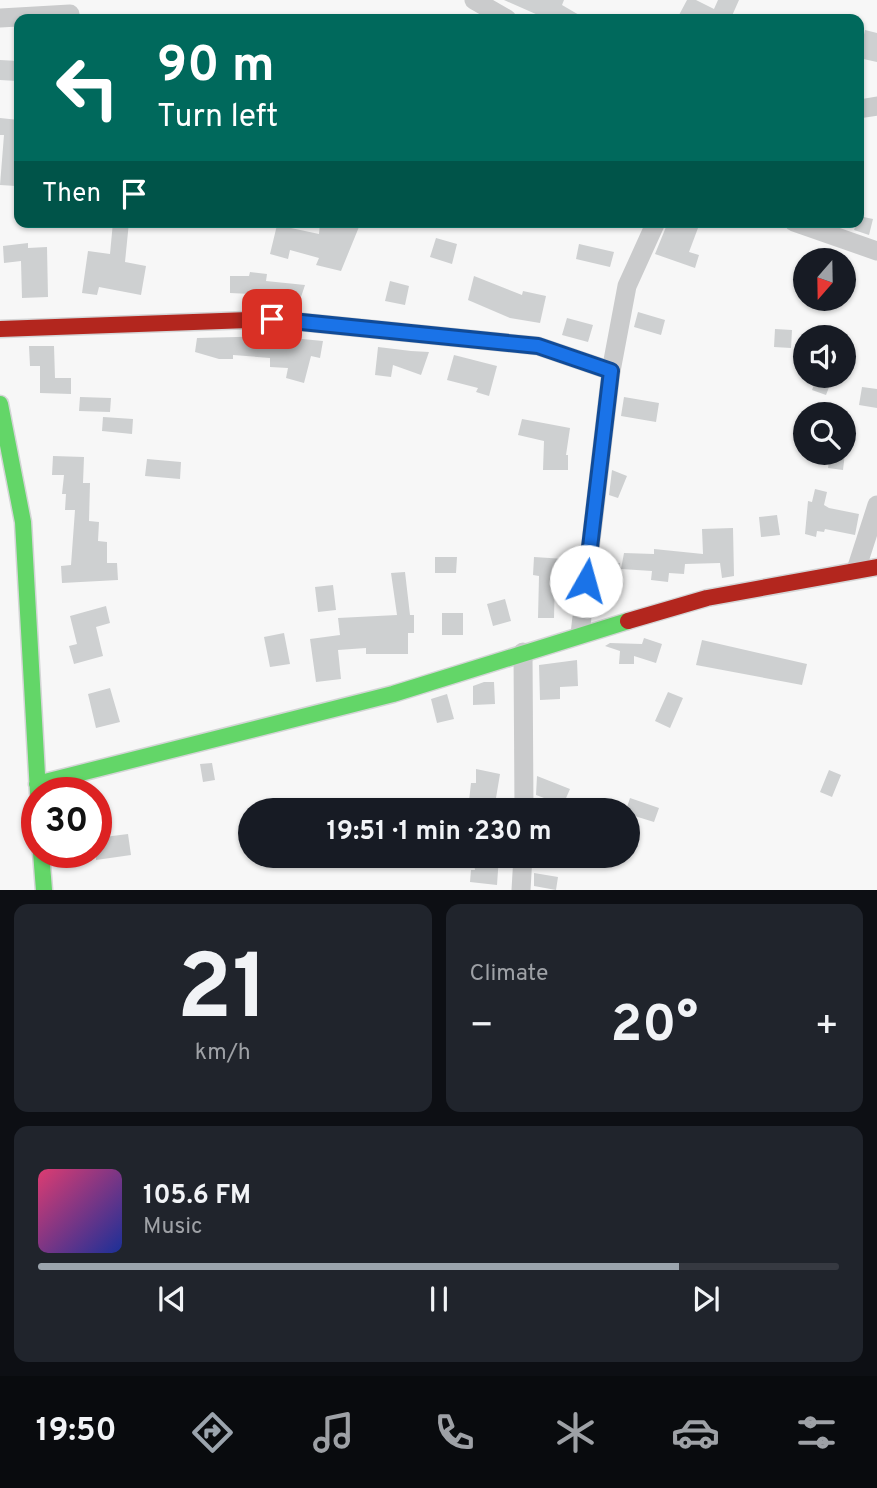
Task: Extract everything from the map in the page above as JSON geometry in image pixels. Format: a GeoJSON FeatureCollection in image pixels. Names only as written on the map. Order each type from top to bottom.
{"type":"FeatureCollection","features":[{"type":"Feature","properties":{"kind":"main road"},"geometry":{"type":"LineString","coordinates":[[0,329],[272,319],[538,346],[611,371]]}},
{"type":"Feature","properties":{"kind":"main road"},"geometry":{"type":"LineString","coordinates":[[0,404],[23,522],[36,777]]}},
{"type":"Feature","properties":{"kind":"main road"},"geometry":{"type":"LineString","coordinates":[[82,777],[354,704],[707,598],[877,567]]}},
{"type":"Feature","properties":{"kind":"main road"},"geometry":{"type":"LineString","coordinates":[[42,868],[44,890]]}},
{"type":"Feature","properties":{"kind":"street"},"geometry":{"type":"LineString","coordinates":[[474,0],[498,14]]}},
{"type":"Feature","properties":{"kind":"street"},"geometry":{"type":"LineString","coordinates":[[580,634],[611,371],[627,286],[653,228]]}},
{"type":"Feature","properties":{"kind":"street"},"geometry":{"type":"LineString","coordinates":[[811,228],[877,251]]}},
{"type":"Feature","properties":{"kind":"street"},"geometry":{"type":"LineString","coordinates":[[856,570],[877,505]]}},
{"type":"Feature","properties":{"kind":"street"},"geometry":{"type":"LineString","coordinates":[[523,652],[524,798]]}},
{"type":"Feature","properties":{"kind":"street"},"geometry":{"type":"LineString","coordinates":[[521,890],[522,868]]}},
{"type":"Feature","properties":{"kind":"building"},"geometry":{"type":"Polygon","coordinates":[[[504,0],[564,0],[562,5],[577,14],[536,14],[504,0]]]}},
{"type":"Feature","properties":{"kind":"building"},"geometry":{"type":"Polygon","coordinates":[[[687,0],[696,0],[714,9],[718,0],[739,0],[733,14],[680,14],[687,0]]]}},
{"type":"Feature","properties":{"kind":"building"},"geometry":{"type":"Polygon","coordinates":[[[865,30],[877,33],[877,62],[864,59],[865,30]]]}},
{"type":"Feature","properties":{"kind":"building"},"geometry":{"type":"Polygon","coordinates":[[[0,60],[14,61],[14,81],[0,80],[0,60]]]}},
{"type":"Feature","properties":{"kind":"building"},"geometry":{"type":"Polygon","coordinates":[[[0,118],[14,119],[14,186],[0,185],[4,135],[0,135],[0,118]]]}},
{"type":"Feature","properties":{"kind":"building"},"geometry":{"type":"Polygon","coordinates":[[[864,217],[873,219],[869,235],[854,230],[864,228],[864,217]]]}},
{"type":"Feature","properties":{"kind":"building"},"geometry":{"type":"Polygon","coordinates":[[[112,228],[128,228],[125,262],[146,266],[141,295],[99,287],[97,295],[82,293],[88,251],[110,254],[112,228]]]}},
{"type":"Feature","properties":{"kind":"building"},"geometry":{"type":"Polygon","coordinates":[[[276,228],[319,234],[320,228],[359,228],[341,271],[316,265],[319,258],[290,250],[288,259],[270,254],[276,228]]]}},
{"type":"Feature","properties":{"kind":"building"},"geometry":{"type":"Polygon","coordinates":[[[666,228],[698,228],[689,252],[699,255],[695,268],[655,254],[666,228]]]}},
{"type":"Feature","properties":{"kind":"building"},"geometry":{"type":"Polygon","coordinates":[[[436,238],[457,244],[452,264],[430,257],[436,238]]]}},
{"type":"Feature","properties":{"kind":"building"},"geometry":{"type":"Polygon","coordinates":[[[28,243],[28,248],[47,247],[48,297],[22,298],[21,261],[4,263],[3,246],[28,243]]]}},
{"type":"Feature","properties":{"kind":"building"},"geometry":{"type":"Polygon","coordinates":[[[579,244],[614,252],[610,267],[576,259],[579,244]]]}},
{"type":"Feature","properties":{"kind":"building"},"geometry":{"type":"Polygon","coordinates":[[[250,272],[267,274],[266,281],[305,285],[300,300],[282,295],[281,301],[268,300],[268,295],[230,293],[230,276],[249,276],[250,272]]]}},
{"type":"Feature","properties":{"kind":"building"},"geometry":{"type":"Polygon","coordinates":[[[474,276],[522,295],[523,291],[546,296],[540,323],[510,318],[468,300],[474,276]]]}},
{"type":"Feature","properties":{"kind":"building"},"geometry":{"type":"Polygon","coordinates":[[[390,281],[409,286],[405,305],[385,301],[390,281]]]}},
{"type":"Feature","properties":{"kind":"building"},"geometry":{"type":"Polygon","coordinates":[[[638,312],[665,320],[661,335],[634,327],[638,312]]]}},
{"type":"Feature","properties":{"kind":"building"},"geometry":{"type":"Polygon","coordinates":[[[567,318],[593,325],[588,342],[562,335],[567,318]]]}},
{"type":"Feature","properties":{"kind":"building"},"geometry":{"type":"Polygon","coordinates":[[[775,329],[792,330],[791,348],[774,347],[775,329]]]}},
{"type":"Feature","properties":{"kind":"building"},"geometry":{"type":"Polygon","coordinates":[[[271,336],[323,341],[320,358],[311,356],[304,383],[286,378],[288,368],[270,367],[270,358],[233,355],[233,359],[219,359],[195,352],[197,338],[271,336]]]}},
{"type":"Feature","properties":{"kind":"building"},"geometry":{"type":"Polygon","coordinates":[[[29,346],[54,346],[55,378],[71,378],[71,394],[40,393],[40,366],[30,366],[29,346]]]}},
{"type":"Feature","properties":{"kind":"building"},"geometry":{"type":"Polygon","coordinates":[[[378,347],[429,352],[421,375],[393,365],[391,377],[375,375],[378,347]]]}},
{"type":"Feature","properties":{"kind":"building"},"geometry":{"type":"Polygon","coordinates":[[[454,355],[497,366],[489,396],[476,392],[478,388],[447,380],[454,355]]]}},
{"type":"Feature","properties":{"kind":"building"},"geometry":{"type":"Polygon","coordinates":[[[862,387],[877,389],[877,408],[859,405],[862,387]]]}},
{"type":"Feature","properties":{"kind":"building"},"geometry":{"type":"Polygon","coordinates":[[[813,388],[829,388],[826,395],[812,390],[813,388]]]}},
{"type":"Feature","properties":{"kind":"building"},"geometry":{"type":"Polygon","coordinates":[[[80,397],[111,398],[110,412],[79,411],[80,397]]]}},
{"type":"Feature","properties":{"kind":"building"},"geometry":{"type":"Polygon","coordinates":[[[624,397],[659,403],[656,422],[621,416],[624,397]]]}},
{"type":"Feature","properties":{"kind":"building"},"geometry":{"type":"Polygon","coordinates":[[[103,417],[133,419],[132,434],[102,431],[103,417]]]}},
{"type":"Feature","properties":{"kind":"building"},"geometry":{"type":"Polygon","coordinates":[[[522,419],[570,428],[566,455],[568,470],[543,470],[544,441],[518,435],[522,419]]]}},
{"type":"Feature","properties":{"kind":"building"},"geometry":{"type":"Polygon","coordinates":[[[53,456],[84,457],[83,483],[90,483],[89,521],[99,522],[98,541],[107,542],[107,563],[117,563],[118,580],[62,583],[61,566],[71,565],[75,510],[65,510],[66,494],[62,494],[64,475],[52,475],[53,456]]]}},
{"type":"Feature","properties":{"kind":"building"},"geometry":{"type":"Polygon","coordinates":[[[147,459],[181,462],[180,479],[145,476],[147,459]]]}},
{"type":"Feature","properties":{"kind":"building"},"geometry":{"type":"Polygon","coordinates":[[[828,465],[844,465],[843,470],[828,468],[828,465]]]}},
{"type":"Feature","properties":{"kind":"building"},"geometry":{"type":"Polygon","coordinates":[[[612,470],[627,476],[618,498],[609,495],[612,470]]]}},
{"type":"Feature","properties":{"kind":"building"},"geometry":{"type":"Polygon","coordinates":[[[815,489],[827,492],[824,505],[829,508],[859,514],[855,535],[825,529],[824,532],[817,531],[816,537],[805,534],[808,501],[812,502],[815,489]]]}},
{"type":"Feature","properties":{"kind":"building"},"geometry":{"type":"Polygon","coordinates":[[[777,515],[780,535],[761,537],[759,517],[777,515]]]}},
{"type":"Feature","properties":{"kind":"building"},"geometry":{"type":"Polygon","coordinates":[[[733,528],[734,576],[722,578],[720,563],[685,564],[684,574],[669,573],[668,582],[651,580],[652,571],[621,569],[624,553],[654,554],[654,549],[703,554],[702,529],[733,528]]]}},
{"type":"Feature","properties":{"kind":"building"},"geometry":{"type":"Polygon","coordinates":[[[435,557],[457,557],[456,573],[435,573],[435,557]]]}},
{"type":"Feature","properties":{"kind":"building"},"geometry":{"type":"Polygon","coordinates":[[[534,557],[565,559],[564,578],[555,577],[554,618],[538,618],[539,576],[533,575],[534,557]]]}},
{"type":"Feature","properties":{"kind":"building"},"geometry":{"type":"Polygon","coordinates":[[[601,562],[620,563],[617,581],[599,580],[601,562]]]}},
{"type":"Feature","properties":{"kind":"building"},"geometry":{"type":"Polygon","coordinates":[[[405,572],[410,615],[414,615],[414,633],[408,633],[408,654],[366,654],[366,648],[338,650],[341,679],[316,682],[310,639],[340,635],[338,618],[397,615],[391,573],[405,572]]]}},
{"type":"Feature","properties":{"kind":"building"},"geometry":{"type":"Polygon","coordinates":[[[333,585],[336,610],[318,612],[315,587],[333,585]]]}},
{"type":"Feature","properties":{"kind":"building"},"geometry":{"type":"Polygon","coordinates":[[[505,599],[511,621],[493,626],[487,604],[505,599]]]}},
{"type":"Feature","properties":{"kind":"building"},"geometry":{"type":"Polygon","coordinates":[[[106,606],[110,623],[96,627],[103,656],[74,664],[69,646],[77,644],[70,616],[106,606]]]}},
{"type":"Feature","properties":{"kind":"building"},"geometry":{"type":"Polygon","coordinates":[[[442,613],[463,613],[463,635],[442,635],[442,613]]]}},
{"type":"Feature","properties":{"kind":"building"},"geometry":{"type":"Polygon","coordinates":[[[284,633],[290,664],[270,667],[264,637],[284,633]]]}},
{"type":"Feature","properties":{"kind":"building"},"geometry":{"type":"Polygon","coordinates":[[[644,638],[662,644],[656,663],[634,656],[634,664],[619,664],[620,651],[605,646],[610,643],[642,644],[644,638]]]}},
{"type":"Feature","properties":{"kind":"building"},"geometry":{"type":"Polygon","coordinates":[[[702,640],[807,664],[802,685],[696,665],[702,640]]]}},
{"type":"Feature","properties":{"kind":"building"},"geometry":{"type":"Polygon","coordinates":[[[577,660],[578,686],[560,687],[560,699],[540,700],[539,665],[577,660]]]}},
{"type":"Feature","properties":{"kind":"building"},"geometry":{"type":"Polygon","coordinates":[[[494,682],[495,704],[473,705],[473,686],[494,682]]]}},
{"type":"Feature","properties":{"kind":"building"},"geometry":{"type":"Polygon","coordinates":[[[110,688],[120,722],[96,728],[88,694],[110,688]]]}},
{"type":"Feature","properties":{"kind":"building"},"geometry":{"type":"Polygon","coordinates":[[[668,692],[683,698],[670,728],[655,721],[668,692]]]}},
{"type":"Feature","properties":{"kind":"building"},"geometry":{"type":"Polygon","coordinates":[[[447,694],[454,719],[437,723],[431,699],[447,694]]]}},
{"type":"Feature","properties":{"kind":"building"},"geometry":{"type":"Polygon","coordinates":[[[212,763],[215,780],[203,782],[200,764],[212,763]]]}},
{"type":"Feature","properties":{"kind":"building"},"geometry":{"type":"Polygon","coordinates":[[[476,769],[500,774],[496,798],[469,798],[471,783],[476,783],[476,769]]]}},
{"type":"Feature","properties":{"kind":"building"},"geometry":{"type":"Polygon","coordinates":[[[829,770],[841,775],[832,797],[820,792],[829,770]]]}},
{"type":"Feature","properties":{"kind":"building"},"geometry":{"type":"Polygon","coordinates":[[[537,776],[570,789],[566,798],[544,798],[536,795],[537,776]]]}},
{"type":"Feature","properties":{"kind":"building"},"geometry":{"type":"Polygon","coordinates":[[[640,801],[659,808],[654,822],[640,818],[640,801]]]}},
{"type":"Feature","properties":{"kind":"building"},"geometry":{"type":"Polygon","coordinates":[[[128,834],[131,855],[112,858],[112,836],[128,834]]]}},
{"type":"Feature","properties":{"kind":"building"},"geometry":{"type":"Polygon","coordinates":[[[498,868],[497,885],[470,882],[471,870],[498,868]]]}},
{"type":"Feature","properties":{"kind":"building"},"geometry":{"type":"Polygon","coordinates":[[[534,873],[558,877],[556,890],[534,886],[534,873]]]}},
{"type":"Feature","properties":{"kind":"traffic: fast"},"geometry":{"type":"LineString","coordinates":[[249,320],[272,319],[538,346],[611,371]]}},
{"type":"Feature","properties":{"kind":"traffic: fast"},"geometry":{"type":"LineString","coordinates":[[0,404],[23,522],[37,777]]}},
{"type":"Feature","properties":{"kind":"traffic: fast"},"geometry":{"type":"LineString","coordinates":[[65,777],[393,694],[628,621]]}},
{"type":"Feature","properties":{"kind":"traffic: fast"},"geometry":{"type":"LineString","coordinates":[[42,868],[44,890]]}},
{"type":"Feature","properties":{"kind":"traffic: jam"},"geometry":{"type":"LineString","coordinates":[[0,329],[249,320]]}},
{"type":"Feature","properties":{"kind":"traffic: jam"},"geometry":{"type":"LineString","coordinates":[[628,621],[707,598],[877,567]]}},
{"type":"Feature","properties":{"kind":"route"},"geometry":{"type":"LineString","coordinates":[[272,319],[538,346],[611,371],[586,581]]}}]}
